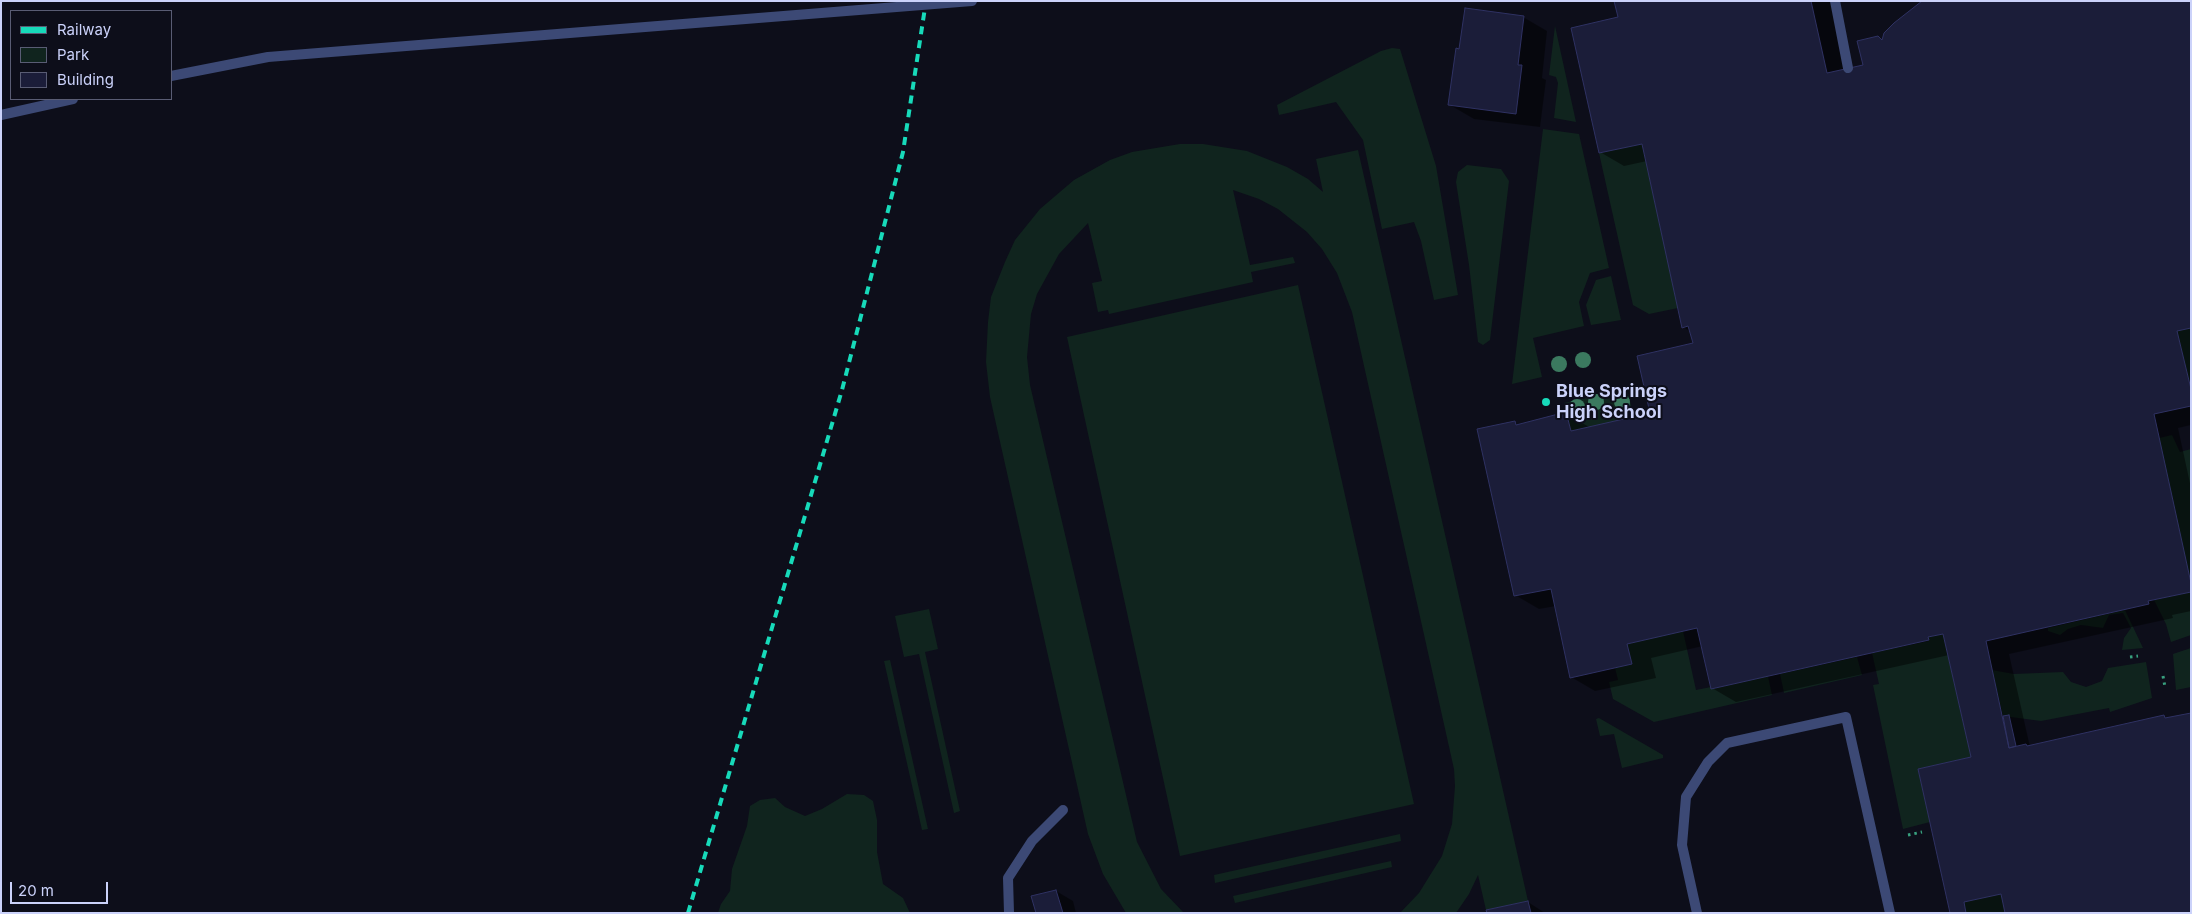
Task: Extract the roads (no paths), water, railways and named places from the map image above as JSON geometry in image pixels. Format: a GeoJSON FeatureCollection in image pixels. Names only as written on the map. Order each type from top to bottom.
{"type":"FeatureCollection","features":[{"type":"Feature","properties":{"kind":"lane"},"geometry":{"type":"LineString","coordinates":[[172,76],[268,57],[972,1]]}},
{"type":"Feature","properties":{"kind":"lane"},"geometry":{"type":"LineString","coordinates":[[1835,1],[1848,68]]}},
{"type":"Feature","properties":{"kind":"lane"},"geometry":{"type":"LineString","coordinates":[[1,115],[68,100]]}},
{"type":"Feature","properties":{"kind":"lane"},"geometry":{"type":"LineString","coordinates":[[1697,913],[1682,845],[1686,798],[1708,762],[1727,743],[1846,717],[1890,913]]}},
{"type":"Feature","properties":{"kind":"lane"},"geometry":{"type":"LineString","coordinates":[[1009,913],[1008,878],[1032,841],[1063,810]]}},
{"type":"Feature","properties":{"kind":"railway"},"geometry":{"type":"LineString","coordinates":[[688,913],[842,390],[903,152],[926,1]]}},
{"type":"Feature","properties":{"kind":"place","name":"Blue Springs High School"},"geometry":{"type":"Point","coordinates":[1546,402]}}]}
